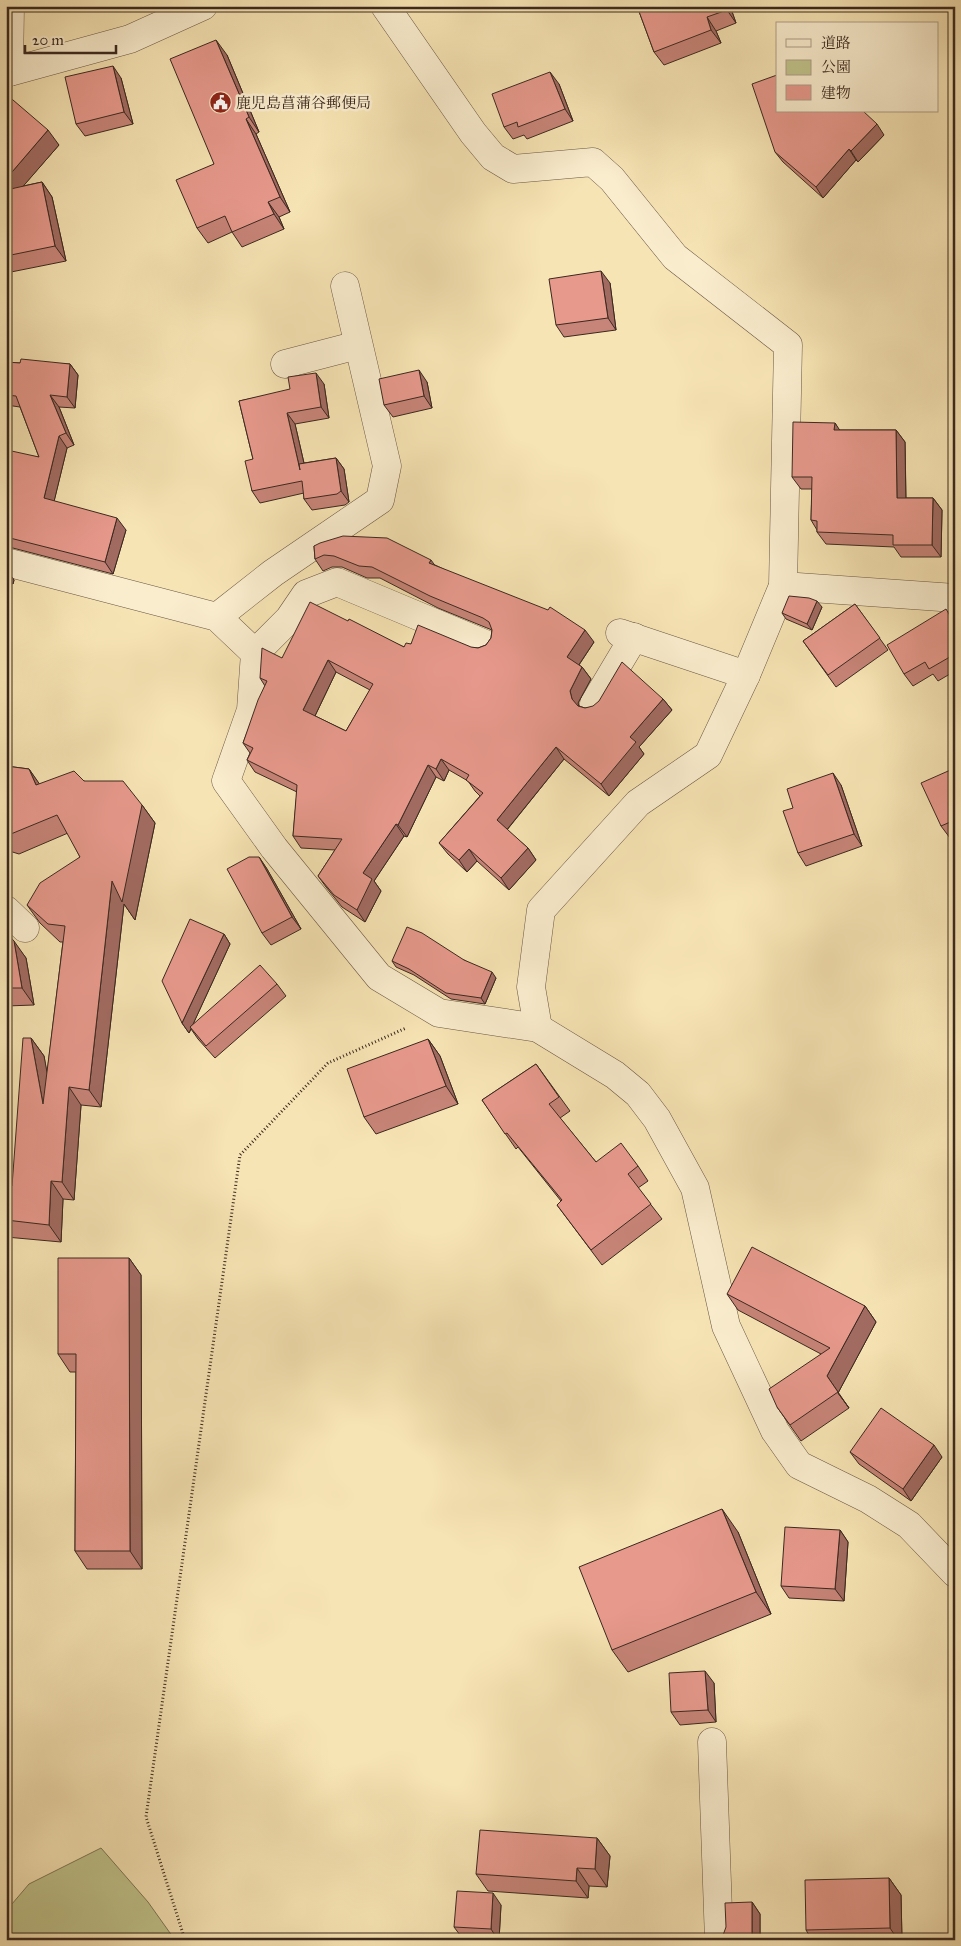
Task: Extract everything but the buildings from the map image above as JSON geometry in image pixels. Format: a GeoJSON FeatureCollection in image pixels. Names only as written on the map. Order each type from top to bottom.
{"type":"FeatureCollection","features":[{"type":"Feature","properties":{"kind":"street"},"geometry":{"type":"LineString","coordinates":[[10,6],[8,72],[130,39],[202,6]]}},
{"type":"Feature","properties":{"kind":"street"},"geometry":{"type":"LineString","coordinates":[[385,6],[473,133],[493,157],[513,169],[593,162],[612,179],[676,257],[788,345],[783,586],[746,674],[708,754],[638,803],[541,910],[531,987],[538,1028]]}},
{"type":"Feature","properties":{"kind":"street"},"geometry":{"type":"LineString","coordinates":[[217,617],[274,573],[380,500],[387,466],[345,286]]}},
{"type":"Feature","properties":{"kind":"street"},"geometry":{"type":"LineString","coordinates":[[284,364],[358,345]]}},
{"type":"Feature","properties":{"kind":"street"},"geometry":{"type":"LineString","coordinates":[[6,562],[217,617],[255,653]]}},
{"type":"Feature","properties":{"kind":"street"},"geometry":{"type":"LineString","coordinates":[[485,644],[337,582],[306,594],[289,618],[255,653],[251,710],[226,782],[274,848],[379,977],[439,1013],[538,1028],[615,1075],[638,1094],[657,1118],[695,1188],[726,1326],[775,1431],[799,1465],[868,1499],[909,1525],[955,1573]]}},
{"type":"Feature","properties":{"kind":"street"},"geometry":{"type":"LineString","coordinates":[[783,586],[955,598]]}},
{"type":"Feature","properties":{"kind":"street"},"geometry":{"type":"LineString","coordinates":[[594,704],[627,635],[746,674]]}},
{"type":"Feature","properties":{"kind":"street"},"geometry":{"type":"LineString","coordinates":[[712,1742],[719,1940]]}},
{"type":"Feature","properties":{"kind":"path"},"geometry":{"type":"LineString","coordinates":[[185,1940],[146,1817],[240,1155],[328,1063],[439,1013]]}},
{"type":"Feature","properties":{"kind":"green space"},"geometry":{"type":"Polygon","coordinates":[[[101,1848],[148,1902],[175,1940],[6,1940],[6,1911],[29,1884],[101,1848]]]}},
{"type":"Feature","properties":{"kind":"place","name":"鹿児島菖蒲谷郵便局"},"geometry":{"type":"Point","coordinates":[220,103]}}]}
